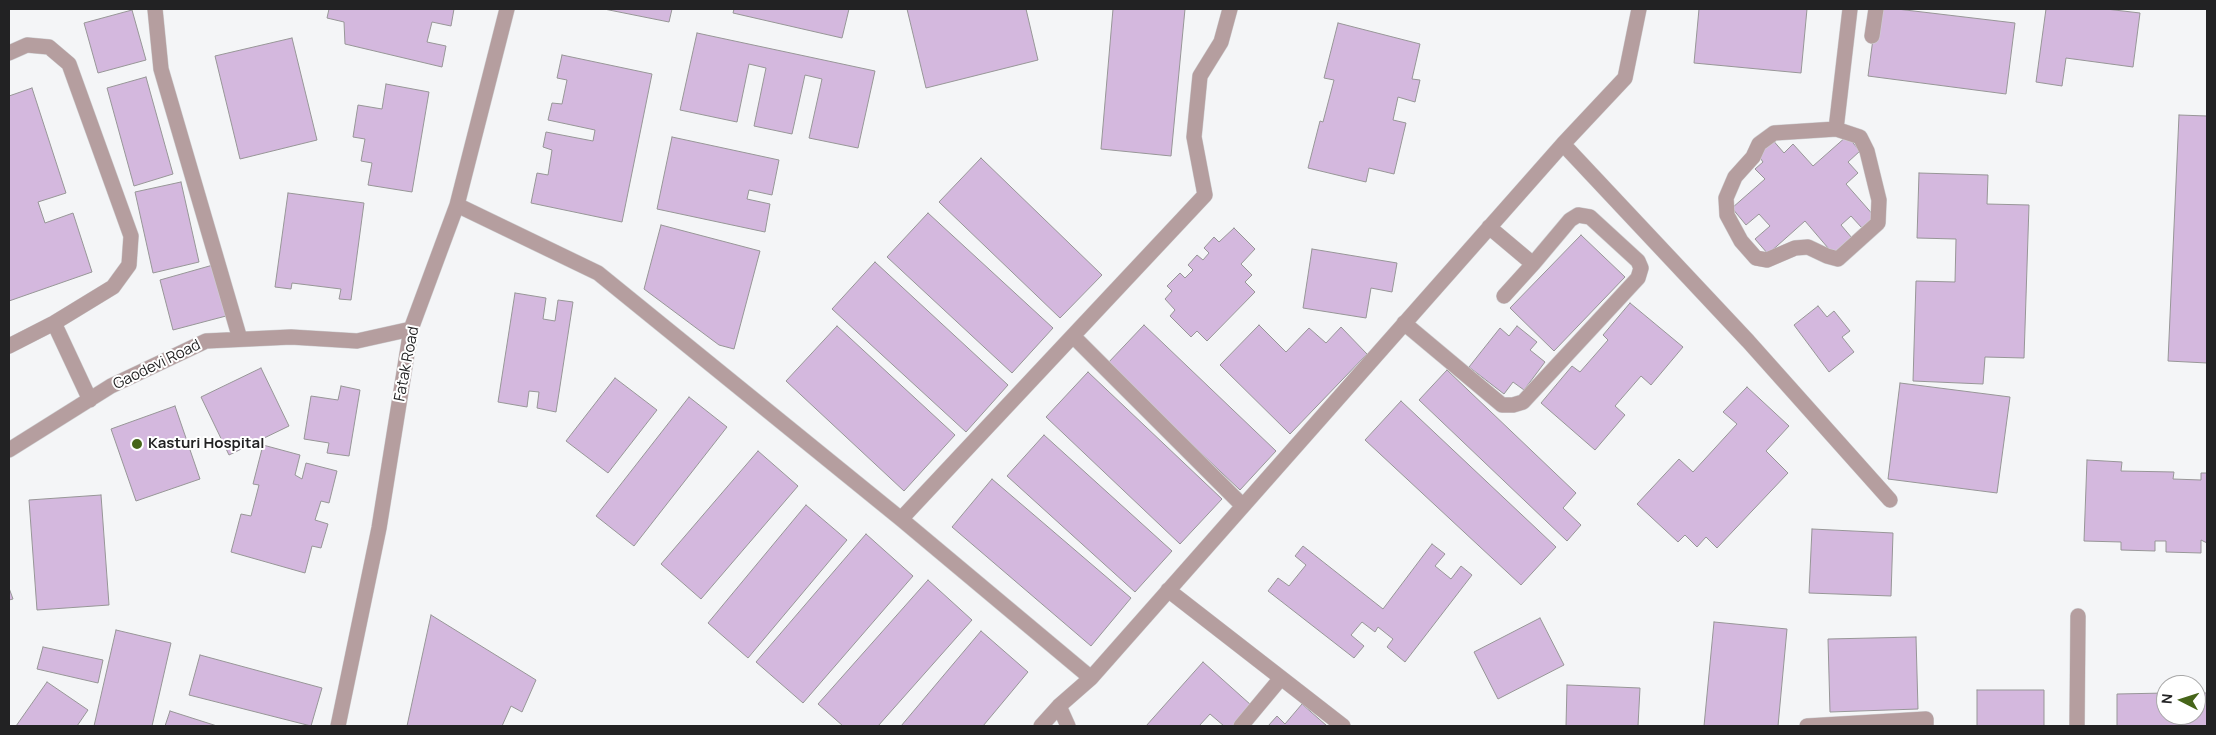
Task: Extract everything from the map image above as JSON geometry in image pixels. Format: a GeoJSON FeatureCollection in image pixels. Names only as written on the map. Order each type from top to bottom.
{"type":"FeatureCollection","features":[{"type":"Feature","properties":{"kind":"street"},"geometry":{"type":"LineString","coordinates":[[155,9],[161,69],[240,339]]}},
{"type":"Feature","properties":{"kind":"street","name":"Fatak Road"},"geometry":{"type":"LineString","coordinates":[[338,726],[379,528],[411,329],[457,205],[507,9]]}},
{"type":"Feature","properties":{"kind":"street"},"geometry":{"type":"LineString","coordinates":[[901,519],[1205,195],[1194,136],[1200,76],[1220,42],[1230,9]]}},
{"type":"Feature","properties":{"kind":"street"},"geometry":{"type":"LineString","coordinates":[[1043,725],[1059,706],[1091,678],[1489,227],[1624,78],[1639,9]]}},
{"type":"Feature","properties":{"kind":"street"},"geometry":{"type":"LineString","coordinates":[[1836,129],[1850,9]]}},
{"type":"Feature","properties":{"kind":"street"},"geometry":{"type":"LineString","coordinates":[[1872,36],[1876,9]]}},
{"type":"Feature","properties":{"kind":"street"},"geometry":{"type":"LineString","coordinates":[[9,53],[27,44],[49,48],[69,64],[131,236],[129,265],[113,287],[54,323],[9,346]]}},
{"type":"Feature","properties":{"kind":"street"},"geometry":{"type":"LineString","coordinates":[[1836,129],[1860,137],[1867,151],[1879,200],[1878,223],[1838,259],[1808,247],[1795,248],[1768,260],[1756,258],[1740,241],[1727,215],[1726,198],[1735,177],[1753,157],[1759,144],[1774,133],[1836,129]]}},
{"type":"Feature","properties":{"kind":"street"},"geometry":{"type":"LineString","coordinates":[[1563,144],[1748,341],[1890,500]]}},
{"type":"Feature","properties":{"kind":"street"},"geometry":{"type":"LineString","coordinates":[[457,205],[598,273],[901,519],[1091,678]]}},
{"type":"Feature","properties":{"kind":"street"},"geometry":{"type":"LineString","coordinates":[[1404,323],[1502,405],[1513,405],[1523,402],[1638,278],[1641,268],[1638,261],[1590,217],[1578,215],[1570,220],[1504,296]]}},
{"type":"Feature","properties":{"kind":"street"},"geometry":{"type":"LineString","coordinates":[[1489,227],[1532,264]]}},
{"type":"Feature","properties":{"kind":"street"},"geometry":{"type":"LineString","coordinates":[[54,323],[90,400]]}},
{"type":"Feature","properties":{"kind":"street","name":"Gaodevi Road"},"geometry":{"type":"LineString","coordinates":[[9,450],[111,386],[206,341],[291,337],[357,341],[411,329]]}},
{"type":"Feature","properties":{"kind":"street"},"geometry":{"type":"LineString","coordinates":[[1072,336],[1243,506]]}},
{"type":"Feature","properties":{"kind":"street"},"geometry":{"type":"LineString","coordinates":[[1168,590],[1343,726]]}},
{"type":"Feature","properties":{"kind":"street"},"geometry":{"type":"LineString","coordinates":[[2077,726],[2078,616]]}},
{"type":"Feature","properties":{"kind":"street"},"geometry":{"type":"LineString","coordinates":[[1244,725],[1281,678]]}},
{"type":"Feature","properties":{"kind":"street"},"geometry":{"type":"LineString","coordinates":[[1059,706],[1068,726]]}},
{"type":"Feature","properties":{"kind":"street"},"geometry":{"type":"LineString","coordinates":[[1807,726],[1926,719],[1926,726]]}},
{"type":"Feature","properties":{"kind":"building"},"geometry":{"type":"Polygon","coordinates":[[[329,9],[454,9],[451,26],[432,22],[427,42],[446,46],[442,67],[345,44],[344,22],[327,18],[329,9]]]}},
{"type":"Feature","properties":{"kind":"building"},"geometry":{"type":"Polygon","coordinates":[[[604,9],[672,9],[669,22],[604,9]]]}},
{"type":"Feature","properties":{"kind":"building"},"geometry":{"type":"Polygon","coordinates":[[[734,9],[849,9],[842,38],[733,13],[734,9]]]}},
{"type":"Feature","properties":{"kind":"building"},"geometry":{"type":"Polygon","coordinates":[[[907,9],[1026,9],[1038,60],[926,88],[907,9]]]}},
{"type":"Feature","properties":{"kind":"building"},"geometry":{"type":"Polygon","coordinates":[[[1113,9],[1185,9],[1171,156],[1101,149],[1113,9]]]}},
{"type":"Feature","properties":{"kind":"building"},"geometry":{"type":"Polygon","coordinates":[[[1699,9],[1807,9],[1801,73],[1694,63],[1699,9]]]}},
{"type":"Feature","properties":{"kind":"building"},"geometry":{"type":"Polygon","coordinates":[[[1877,9],[1897,9],[2015,23],[2006,94],[1868,76],[1877,9]]]}},
{"type":"Feature","properties":{"kind":"building"},"geometry":{"type":"Polygon","coordinates":[[[2046,9],[2106,9],[2140,13],[2133,67],[2066,58],[2062,86],[2036,82],[2046,9]]]}},
{"type":"Feature","properties":{"kind":"building"},"geometry":{"type":"Polygon","coordinates":[[[132,10],[146,60],[98,73],[84,23],[132,10]]]}},
{"type":"Feature","properties":{"kind":"building"},"geometry":{"type":"Polygon","coordinates":[[[1338,23],[1420,44],[1412,79],[1420,80],[1415,102],[1398,97],[1393,120],[1406,123],[1394,174],[1369,168],[1366,182],[1308,168],[1320,121],[1323,122],[1334,80],[1324,78],[1338,23]]]}},
{"type":"Feature","properties":{"kind":"building"},"geometry":{"type":"Polygon","coordinates":[[[697,33],[875,71],[858,148],[809,138],[822,79],[805,75],[792,134],[754,126],[766,68],[749,64],[737,122],[680,110],[697,33]]]}},
{"type":"Feature","properties":{"kind":"building"},"geometry":{"type":"Polygon","coordinates":[[[292,38],[317,140],[240,159],[215,56],[292,38]]]}},
{"type":"Feature","properties":{"kind":"building"},"geometry":{"type":"Polygon","coordinates":[[[562,55],[652,74],[622,222],[531,203],[537,173],[548,175],[552,150],[543,147],[546,132],[593,141],[595,130],[548,120],[552,103],[562,104],[567,80],[557,78],[562,55]]]}},
{"type":"Feature","properties":{"kind":"building"},"geometry":{"type":"Polygon","coordinates":[[[146,77],[173,174],[134,186],[107,88],[146,77]]]}},
{"type":"Feature","properties":{"kind":"building"},"geometry":{"type":"Polygon","coordinates":[[[386,84],[429,92],[412,192],[368,185],[372,163],[361,161],[365,139],[353,137],[358,105],[382,109],[386,84]]]}},
{"type":"Feature","properties":{"kind":"building"},"geometry":{"type":"Polygon","coordinates":[[[32,88],[66,193],[38,202],[45,223],[73,213],[92,272],[9,301],[9,96],[32,88]]]}},
{"type":"Feature","properties":{"kind":"building"},"geometry":{"type":"Polygon","coordinates":[[[2179,115],[2207,116],[2207,363],[2168,361],[2179,115]]]}},
{"type":"Feature","properties":{"kind":"building"},"geometry":{"type":"Polygon","coordinates":[[[1847,136],[1860,151],[1848,162],[1858,173],[1846,184],[1875,217],[1862,228],[1851,216],[1841,225],[1852,238],[1834,255],[1805,221],[1768,254],[1755,239],[1770,226],[1759,214],[1746,225],[1732,208],[1765,179],[1755,169],[1763,162],[1758,155],[1771,138],[1784,153],[1793,144],[1813,166],[1847,136]]]}},
{"type":"Feature","properties":{"kind":"building"},"geometry":{"type":"Polygon","coordinates":[[[672,137],[779,160],[772,195],[749,190],[747,199],[770,204],[765,232],[657,209],[672,137]]]}},
{"type":"Feature","properties":{"kind":"building"},"geometry":{"type":"Polygon","coordinates":[[[981,158],[1102,275],[1060,318],[939,202],[981,158]]]}},
{"type":"Feature","properties":{"kind":"building"},"geometry":{"type":"Polygon","coordinates":[[[1919,173],[1988,175],[1987,204],[2029,205],[2024,358],[1985,357],[1983,384],[1913,381],[1916,281],[1955,282],[1956,239],[1917,238],[1919,173]]]}},
{"type":"Feature","properties":{"kind":"building"},"geometry":{"type":"Polygon","coordinates":[[[181,182],[199,262],[153,273],[135,192],[181,182]]]}},
{"type":"Feature","properties":{"kind":"building"},"geometry":{"type":"Polygon","coordinates":[[[288,193],[364,203],[351,300],[339,299],[341,289],[292,283],[291,289],[275,287],[288,193]]]}},
{"type":"Feature","properties":{"kind":"building"},"geometry":{"type":"Polygon","coordinates":[[[928,213],[1053,328],[1012,373],[887,257],[928,213]]]}},
{"type":"Feature","properties":{"kind":"building"},"geometry":{"type":"Polygon","coordinates":[[[661,225],[760,251],[734,349],[719,345],[644,289],[661,225]]]}},
{"type":"Feature","properties":{"kind":"building"},"geometry":{"type":"Polygon","coordinates":[[[1234,228],[1255,249],[1241,264],[1252,275],[1245,282],[1255,292],[1207,341],[1197,331],[1191,337],[1170,316],[1175,310],[1165,299],[1172,291],[1167,286],[1180,273],[1185,278],[1193,270],[1188,265],[1197,255],[1203,260],[1209,253],[1204,248],[1214,237],[1219,242],[1234,228]]]}},
{"type":"Feature","properties":{"kind":"building"},"geometry":{"type":"Polygon","coordinates":[[[1581,235],[1625,277],[1554,351],[1510,308],[1581,235]]]}},
{"type":"Feature","properties":{"kind":"building"},"geometry":{"type":"Polygon","coordinates":[[[1312,249],[1397,263],[1392,292],[1371,288],[1366,318],[1303,308],[1312,249]]]}},
{"type":"Feature","properties":{"kind":"building"},"geometry":{"type":"Polygon","coordinates":[[[875,262],[1008,385],[966,432],[832,309],[875,262]]]}},
{"type":"Feature","properties":{"kind":"building"},"geometry":{"type":"Polygon","coordinates":[[[213,265],[226,316],[173,330],[160,280],[213,265]]]}},
{"type":"Feature","properties":{"kind":"building"},"geometry":{"type":"Polygon","coordinates":[[[515,293],[546,298],[543,319],[555,321],[558,300],[573,302],[556,412],[537,408],[539,392],[529,391],[527,407],[498,402],[515,293]]]}},
{"type":"Feature","properties":{"kind":"building"},"geometry":{"type":"Polygon","coordinates":[[[1630,303],[1683,347],[1651,385],[1641,376],[1615,406],[1625,415],[1595,450],[1541,403],[1572,366],[1580,372],[1608,340],[1603,335],[1630,303]]]}},
{"type":"Feature","properties":{"kind":"building"},"geometry":{"type":"Polygon","coordinates":[[[1818,306],[1827,317],[1834,311],[1850,331],[1842,337],[1854,352],[1829,372],[1794,325],[1818,306]]]}},
{"type":"Feature","properties":{"kind":"building"},"geometry":{"type":"Polygon","coordinates":[[[1144,325],[1276,451],[1240,490],[1107,364],[1144,325]]]}},
{"type":"Feature","properties":{"kind":"building"},"geometry":{"type":"Polygon","coordinates":[[[1259,325],[1286,352],[1309,328],[1326,343],[1341,327],[1367,354],[1290,434],[1220,365],[1259,325]]]}},
{"type":"Feature","properties":{"kind":"building"},"geometry":{"type":"Polygon","coordinates":[[[837,326],[955,435],[904,491],[786,381],[837,326]]]}},
{"type":"Feature","properties":{"kind":"building"},"geometry":{"type":"Polygon","coordinates":[[[1517,326],[1537,342],[1530,350],[1545,362],[1524,390],[1513,382],[1504,394],[1469,367],[1500,328],[1509,336],[1517,326]]]}},
{"type":"Feature","properties":{"kind":"building"},"geometry":{"type":"Polygon","coordinates":[[[261,368],[289,426],[229,455],[201,397],[261,368]]]}},
{"type":"Feature","properties":{"kind":"building"},"geometry":{"type":"Polygon","coordinates":[[[1447,370],[1576,493],[1563,508],[1581,525],[1567,541],[1419,400],[1447,370]]]}},
{"type":"Feature","properties":{"kind":"building"},"geometry":{"type":"Polygon","coordinates":[[[1088,372],[1222,499],[1180,544],[1046,417],[1088,372]]]}},
{"type":"Feature","properties":{"kind":"building"},"geometry":{"type":"Polygon","coordinates":[[[615,378],[657,410],[608,473],[566,441],[615,378]]]}},
{"type":"Feature","properties":{"kind":"building"},"geometry":{"type":"Polygon","coordinates":[[[1900,383],[2010,397],[1997,493],[1888,479],[1900,383]]]}},
{"type":"Feature","properties":{"kind":"building"},"geometry":{"type":"Polygon","coordinates":[[[341,386],[360,390],[349,456],[327,453],[329,443],[304,439],[311,396],[338,400],[341,386]]]}},
{"type":"Feature","properties":{"kind":"building"},"geometry":{"type":"Polygon","coordinates":[[[1747,387],[1789,426],[1766,451],[1788,473],[1717,548],[1706,537],[1697,547],[1685,535],[1678,542],[1637,504],[1679,459],[1693,472],[1737,424],[1723,412],[1747,387]]]}},
{"type":"Feature","properties":{"kind":"building"},"geometry":{"type":"Polygon","coordinates":[[[689,397],[727,427],[634,546],[596,516],[689,397]]]}},
{"type":"Feature","properties":{"kind":"building"},"geometry":{"type":"Polygon","coordinates":[[[1401,401],[1556,547],[1521,585],[1365,440],[1401,401]]]}},
{"type":"Feature","properties":{"kind":"building"},"geometry":{"type":"Polygon","coordinates":[[[175,406],[200,479],[136,501],[111,429],[175,406]]]}},
{"type":"Feature","properties":{"kind":"building"},"geometry":{"type":"Polygon","coordinates":[[[1044,435],[1172,551],[1135,592],[1007,476],[1044,435]]]}},
{"type":"Feature","properties":{"kind":"building"},"geometry":{"type":"Polygon","coordinates":[[[263,445],[300,455],[295,475],[302,479],[306,463],[337,471],[329,503],[321,501],[315,520],[328,524],[321,548],[312,546],[305,573],[231,552],[241,514],[251,516],[259,485],[253,484],[263,445]]]}},
{"type":"Feature","properties":{"kind":"building"},"geometry":{"type":"Polygon","coordinates":[[[758,451],[798,486],[701,599],[661,564],[758,451]]]}},
{"type":"Feature","properties":{"kind":"building"},"geometry":{"type":"Polygon","coordinates":[[[2087,460],[2122,462],[2121,471],[2174,472],[2173,479],[2201,480],[2201,473],[2207,473],[2207,543],[2201,540],[2201,553],[2166,552],[2166,541],[2155,541],[2155,551],[2121,550],[2121,542],[2084,541],[2087,460]]]}},
{"type":"Feature","properties":{"kind":"building"},"geometry":{"type":"Polygon","coordinates":[[[992,479],[1131,598],[1091,646],[952,527],[992,479]]]}},
{"type":"Feature","properties":{"kind":"building"},"geometry":{"type":"Polygon","coordinates":[[[101,495],[109,605],[37,610],[29,500],[101,495]]]}},
{"type":"Feature","properties":{"kind":"building"},"geometry":{"type":"Polygon","coordinates":[[[806,505],[847,540],[748,658],[708,623],[806,505]]]}},
{"type":"Feature","properties":{"kind":"building"},"geometry":{"type":"Polygon","coordinates":[[[1812,529],[1893,533],[1891,596],[1809,593],[1812,529]]]}},
{"type":"Feature","properties":{"kind":"building"},"geometry":{"type":"Polygon","coordinates":[[[866,534],[913,576],[803,703],[756,662],[866,534]]]}},
{"type":"Feature","properties":{"kind":"building"},"geometry":{"type":"Polygon","coordinates":[[[1432,544],[1445,554],[1435,566],[1451,579],[1461,566],[1472,575],[1405,662],[1387,647],[1393,639],[1378,627],[1375,632],[1362,622],[1351,635],[1364,646],[1354,658],[1268,591],[1278,578],[1289,586],[1306,565],[1295,556],[1303,546],[1383,609],[1432,544]]]}},
{"type":"Feature","properties":{"kind":"building"},"geometry":{"type":"Polygon","coordinates":[[[928,580],[972,620],[878,726],[843,726],[818,704],[928,580]]]}},
{"type":"Feature","properties":{"kind":"building"},"geometry":{"type":"Polygon","coordinates":[[[9,588],[13,599],[9,600],[9,588]]]}},
{"type":"Feature","properties":{"kind":"building"},"geometry":{"type":"Polygon","coordinates":[[[431,615],[536,680],[522,712],[511,706],[502,726],[407,726],[431,615]]]}},
{"type":"Feature","properties":{"kind":"building"},"geometry":{"type":"Polygon","coordinates":[[[1540,618],[1564,665],[1498,699],[1474,652],[1540,618]]]}},
{"type":"Feature","properties":{"kind":"building"},"geometry":{"type":"Polygon","coordinates":[[[1714,622],[1787,629],[1778,726],[1704,726],[1714,622]]]}},
{"type":"Feature","properties":{"kind":"building"},"geometry":{"type":"Polygon","coordinates":[[[116,630],[171,643],[152,726],[94,726],[116,630]]]}},
{"type":"Feature","properties":{"kind":"building"},"geometry":{"type":"Polygon","coordinates":[[[981,631],[1028,672],[983,726],[901,726],[981,631]]]}},
{"type":"Feature","properties":{"kind":"building"},"geometry":{"type":"Polygon","coordinates":[[[1916,637],[1918,709],[1830,712],[1828,639],[1916,637]]]}},
{"type":"Feature","properties":{"kind":"building"},"geometry":{"type":"Polygon","coordinates":[[[43,647],[103,660],[98,683],[37,669],[43,647]]]}},
{"type":"Feature","properties":{"kind":"building"},"geometry":{"type":"Polygon","coordinates":[[[200,655],[322,688],[311,726],[189,695],[200,655]]]}},
{"type":"Feature","properties":{"kind":"building"},"geometry":{"type":"Polygon","coordinates":[[[1203,662],[1251,705],[1233,726],[1224,726],[1210,714],[1199,726],[1146,726],[1203,662]]]}},
{"type":"Feature","properties":{"kind":"building"},"geometry":{"type":"Polygon","coordinates":[[[47,682],[88,710],[77,726],[16,726],[47,682]]]}},
{"type":"Feature","properties":{"kind":"building"},"geometry":{"type":"Polygon","coordinates":[[[1567,685],[1640,688],[1638,726],[1566,726],[1567,685]]]}},
{"type":"Feature","properties":{"kind":"building"},"geometry":{"type":"Polygon","coordinates":[[[1977,690],[2044,690],[2044,726],[1977,726],[1977,690]]]}},
{"type":"Feature","properties":{"kind":"building"},"geometry":{"type":"Polygon","coordinates":[[[2156,693],[2156,725],[2206,725],[2207,693],[2207,726],[2117,726],[2117,694],[2156,693]]]}},
{"type":"Feature","properties":{"kind":"building"},"geometry":{"type":"Polygon","coordinates":[[[1302,704],[1327,726],[1268,726],[1277,716],[1285,724],[1302,704]]]}},
{"type":"Feature","properties":{"kind":"building"},"geometry":{"type":"Polygon","coordinates":[[[170,711],[217,726],[165,726],[170,711]]]}},
{"type":"Feature","properties":{"kind":"place","name":"Kasturi Hospital"},"geometry":{"type":"Point","coordinates":[137,444]}}]}
